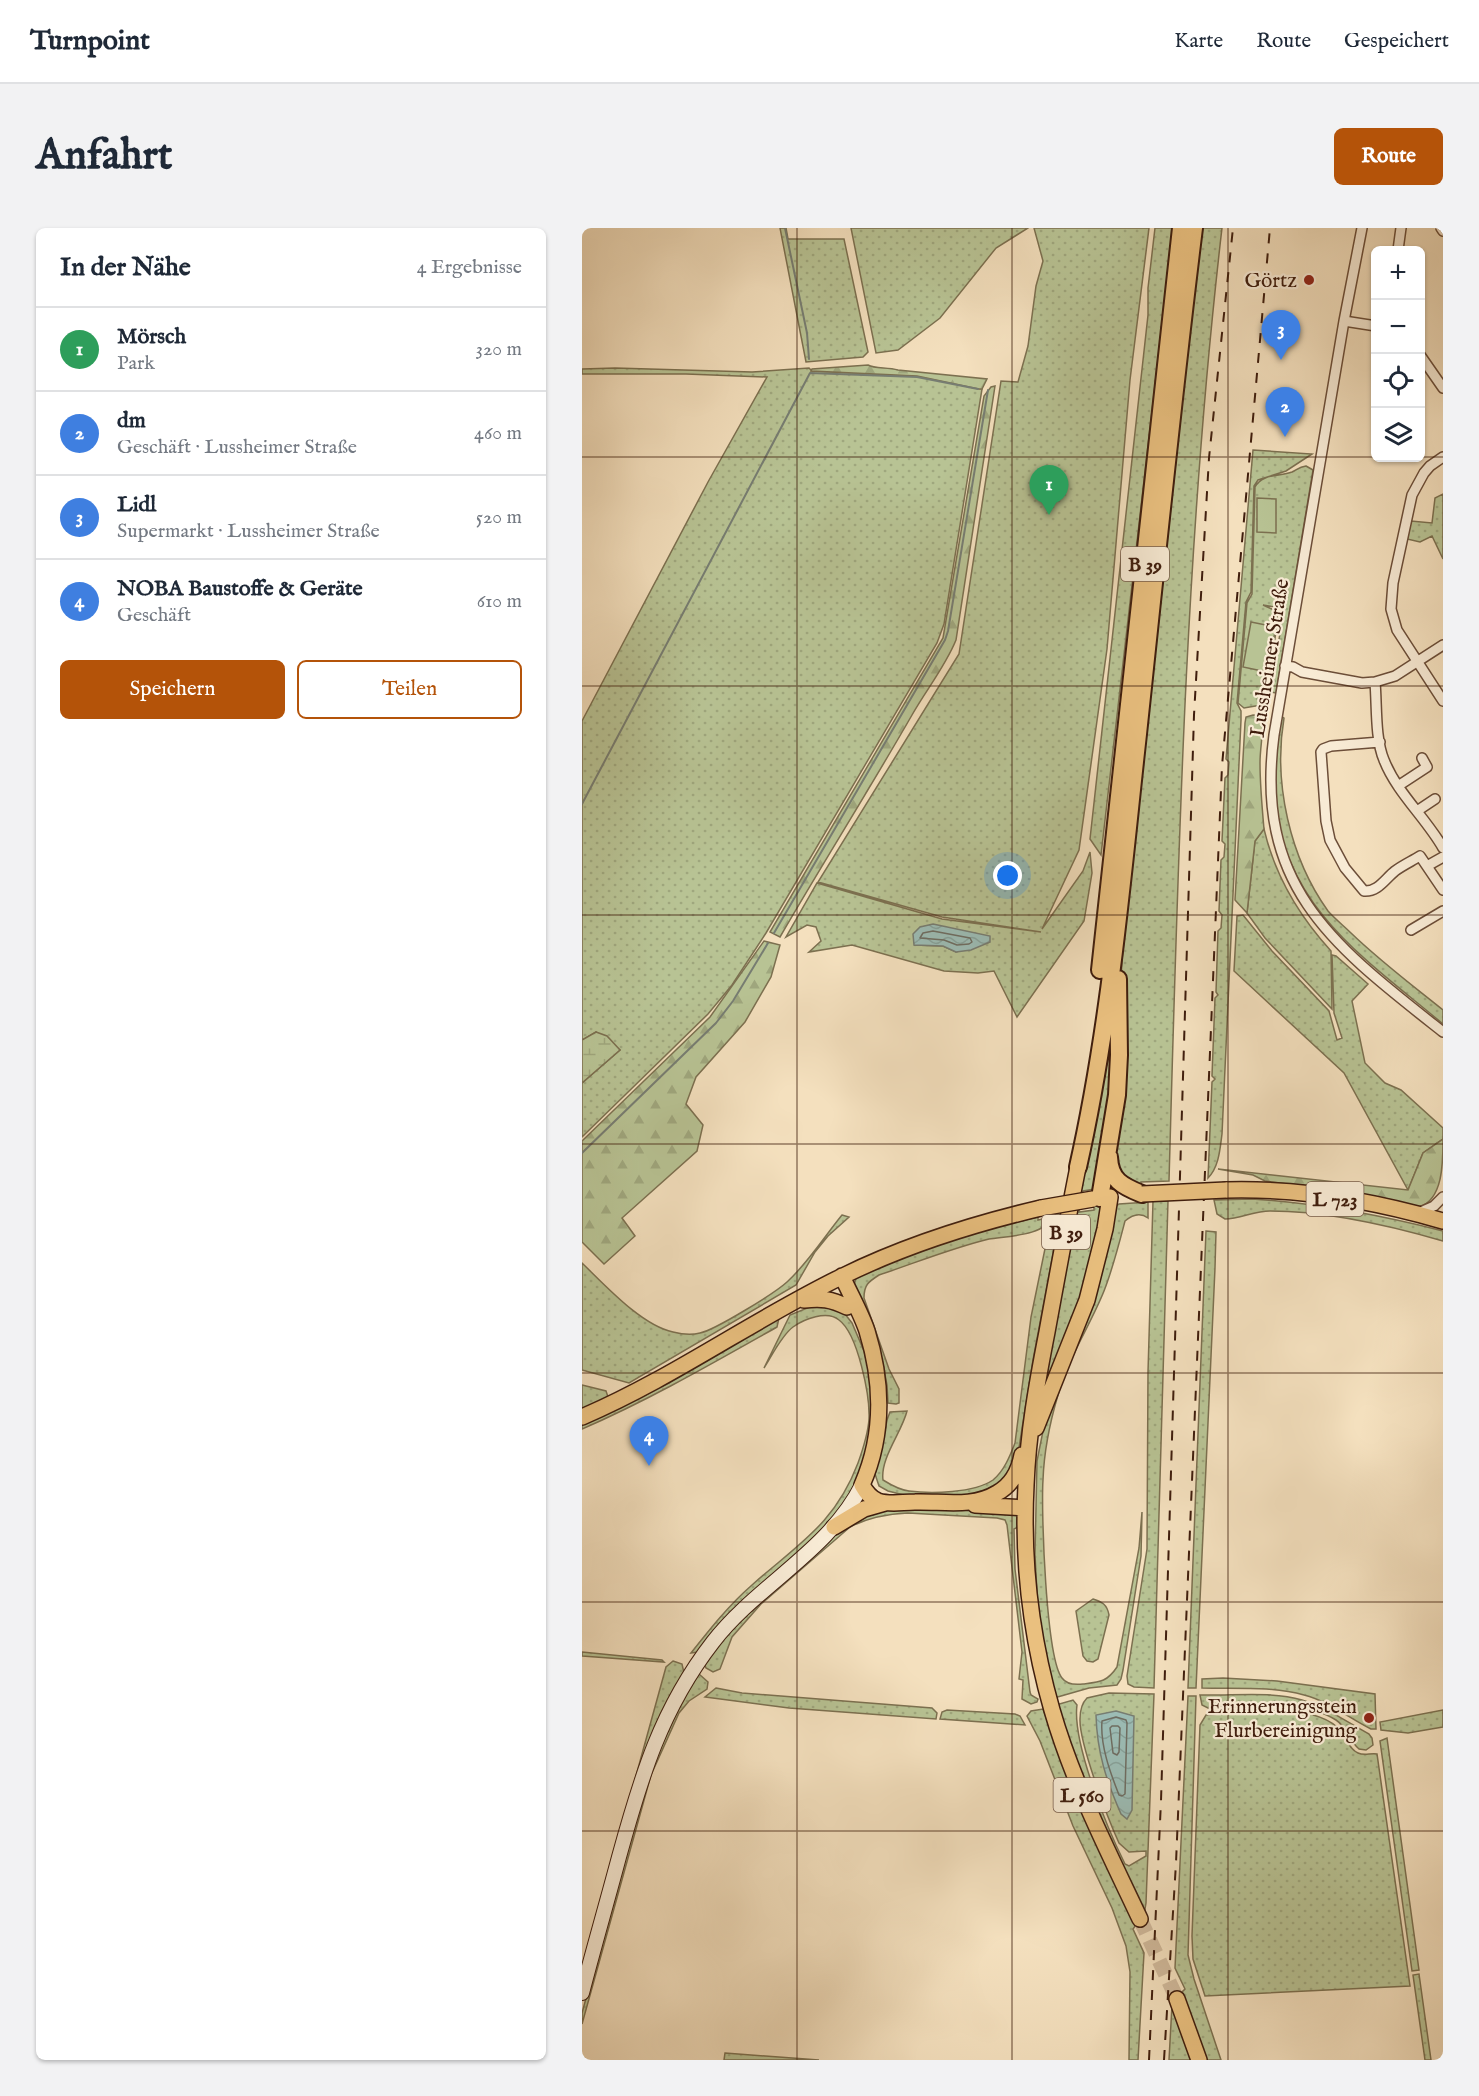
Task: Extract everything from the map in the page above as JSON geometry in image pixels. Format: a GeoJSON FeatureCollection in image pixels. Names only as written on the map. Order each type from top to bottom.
{"type":"FeatureCollection","features":[{"type":"Feature","properties":{"kind":"highway","name":"B 39"},"geometry":{"type":"LineString","coordinates":[[1078,1167],[1181,228]]}},
{"type":"Feature","properties":{"kind":"highway","name":"B 39"},"geometry":{"type":"LineString","coordinates":[[1078,1167],[1101,1047],[1120,905],[1194,228]]}},
{"type":"Feature","properties":{"kind":"highway","name":"B 39"},"geometry":{"type":"LineString","coordinates":[[1101,1198],[1119,1076],[1120,905]]}},
{"type":"Feature","properties":{"kind":"highway","name":"B 39"},"geometry":{"type":"LineString","coordinates":[[1109,1150],[1112,1175],[1118,1182],[1142,1194]]}},
{"type":"Feature","properties":{"kind":"main road","name":"B 39"},"geometry":{"type":"LineString","coordinates":[[862,1485],[913,1502],[963,1503],[990,1497],[1008,1485],[1018,1470],[1031,1424],[1078,1167]]}},
{"type":"Feature","properties":{"kind":"main road","name":"L 723"},"geometry":{"type":"LineString","coordinates":[[1101,1198],[1142,1194],[1265,1190],[1310,1195],[1440,1220]]}},
{"type":"Feature","properties":{"kind":"main road","name":"B 39"},"geometry":{"type":"LineString","coordinates":[[582,1417],[626,1397],[842,1276],[891,1254],[948,1233],[1041,1208],[1101,1198]]}},
{"type":"Feature","properties":{"kind":"main road"},"geometry":{"type":"LineString","coordinates":[[1029,1442],[1040,1420],[1087,1300],[1105,1229],[1101,1198]]}},
{"type":"Feature","properties":{"kind":"main road"},"geometry":{"type":"LineString","coordinates":[[842,1276],[838,1292],[869,1345]]}},
{"type":"Feature","properties":{"kind":"main road"},"geometry":{"type":"LineString","coordinates":[[842,1276],[867,1331],[878,1378],[879,1425],[873,1454],[862,1485],[871,1498],[885,1503]]}},
{"type":"Feature","properties":{"kind":"main road","name":"B 39"},"geometry":{"type":"LineString","coordinates":[[797,1301],[819,1298],[833,1300],[847,1307]]}},
{"type":"Feature","properties":{"kind":"main road","name":"L 560"},"geometry":{"type":"LineString","coordinates":[[1031,1424],[1025,1508],[1027,1568],[1034,1628],[1052,1712],[1084,1799],[1140,1919]]}},
{"type":"Feature","properties":{"kind":"main road"},"geometry":{"type":"LineString","coordinates":[[834,1527],[864,1509],[885,1503],[913,1502]]}},
{"type":"Feature","properties":{"kind":"main road"},"geometry":{"type":"LineString","coordinates":[[963,1503],[1025,1508]]}},
{"type":"Feature","properties":{"kind":"main road"},"geometry":{"type":"LineString","coordinates":[[1177,1999],[1199,2060]]}},
{"type":"Feature","properties":{"kind":"street","name":"Lussheimer Straße"},"geometry":{"type":"LineString","coordinates":[[1362,228],[1344,321],[1274,735],[1270,782],[1275,829],[1290,876],[1302,898],[1326,931],[1343,948],[1443,1032]]}},
{"type":"Feature","properties":{"kind":"street"},"geometry":{"type":"LineString","coordinates":[[1399,246],[1401,228]]}},
{"type":"Feature","properties":{"kind":"street"},"geometry":{"type":"LineString","coordinates":[[1344,321],[1371,325]]}},
{"type":"Feature","properties":{"kind":"street"},"geometry":{"type":"LineString","coordinates":[[1425,362],[1443,388]]}},
{"type":"Feature","properties":{"kind":"street"},"geometry":{"type":"LineString","coordinates":[[1443,457],[1424,473],[1412,495],[1392,592],[1391,609],[1397,630],[1443,701]]}},
{"type":"Feature","properties":{"kind":"street"},"geometry":{"type":"LineString","coordinates":[[1285,671],[1291,676],[1302,672],[1375,682],[1395,676],[1443,645]]}},
{"type":"Feature","properties":{"kind":"street"},"geometry":{"type":"LineString","coordinates":[[1375,682],[1383,759],[1398,786],[1443,848]]}},
{"type":"Feature","properties":{"kind":"street"},"geometry":{"type":"LineString","coordinates":[[1380,742],[1331,746],[1323,749],[1326,821],[1330,840],[1360,889],[1368,892],[1382,884],[1394,871],[1420,856],[1443,890]]}},
{"type":"Feature","properties":{"kind":"street"},"geometry":{"type":"LineString","coordinates":[[1398,786],[1428,767],[1422,758]]}},
{"type":"Feature","properties":{"kind":"street"},"geometry":{"type":"LineString","coordinates":[[1417,811],[1435,799]]}},
{"type":"Feature","properties":{"kind":"street"},"geometry":{"type":"LineString","coordinates":[[1427,866],[1443,857]]}},
{"type":"Feature","properties":{"kind":"street"},"geometry":{"type":"LineString","coordinates":[[1412,930],[1443,911]]}},
{"type":"Feature","properties":{"kind":"street"},"geometry":{"type":"LineString","coordinates":[[1415,1214],[1434,1206],[1443,1197]]}},
{"type":"Feature","properties":{"kind":"street"},"geometry":{"type":"LineString","coordinates":[[1440,1220],[1443,1197]]}},
{"type":"Feature","properties":{"kind":"street"},"geometry":{"type":"LineString","coordinates":[[582,1993],[642,1778],[652,1748],[674,1700],[695,1666],[729,1622],[834,1527],[849,1508],[862,1485]]}},
{"type":"Feature","properties":{"kind":"green space"},"geometry":{"type":"Polygon","coordinates":[[[780,228],[786,228],[788,239],[844,239],[868,352],[863,357],[806,362],[780,228]]]}},
{"type":"Feature","properties":{"kind":"green space"},"geometry":{"type":"Polygon","coordinates":[[[851,228],[1028,228],[996,248],[940,318],[898,350],[876,353],[851,228]]]}},
{"type":"Feature","properties":{"kind":"green space"},"geometry":{"type":"Polygon","coordinates":[[[1034,228],[1149,228],[1130,380],[1107,649],[1079,850],[1042,929],[1083,871],[1090,852],[1092,873],[1084,921],[1017,1017],[994,971],[978,973],[944,971],[852,945],[809,952],[821,941],[816,927],[807,925],[786,937],[817,883],[942,919],[1041,932],[942,917],[818,882],[959,654],[1001,381],[1018,382],[1028,346],[1036,286],[1043,261],[1034,228]],[[990,942],[914,945],[943,946],[956,952],[990,942]]]}},
{"type":"Feature","properties":{"kind":"green space"},"geometry":{"type":"Polygon","coordinates":[[[1155,228],[1173,228],[1101,855],[1090,839],[1148,315],[1148,288],[1155,228]]]}},
{"type":"Feature","properties":{"kind":"green space"},"geometry":{"type":"Polygon","coordinates":[[[1201,228],[1222,228],[1209,347],[1191,585],[1180,823],[1169,1181],[1125,1183],[1113,1152],[1122,960],[1201,228]]]}},
{"type":"Feature","properties":{"kind":"green space"},"geometry":{"type":"Polygon","coordinates":[[[868,365],[987,379],[982,389],[979,389],[917,376],[811,371],[812,369],[868,365]]]}},
{"type":"Feature","properties":{"kind":"green space"},"geometry":{"type":"Polygon","coordinates":[[[809,368],[812,371],[917,376],[982,389],[944,624],[937,643],[766,933],[732,985],[708,1014],[582,1137],[582,1083],[620,1050],[596,1032],[582,1040],[582,721],[708,482],[767,377],[582,374],[582,369],[752,372],[809,368]]]}},
{"type":"Feature","properties":{"kind":"green space"},"geometry":{"type":"Polygon","coordinates":[[[995,386],[956,640],[941,669],[780,937],[770,932],[943,638],[984,396],[991,387],[995,386]]]}},
{"type":"Feature","properties":{"kind":"green space"},"geometry":{"type":"Polygon","coordinates":[[[1253,450],[1312,454],[1286,471],[1258,480],[1254,486],[1251,592],[1246,602],[1237,703],[1241,711],[1241,720],[1222,1134],[1217,1163],[1208,1178],[1212,1082],[1215,1079],[1212,1076],[1215,998],[1218,995],[1216,992],[1218,931],[1221,928],[1222,915],[1219,911],[1221,860],[1224,857],[1225,844],[1222,841],[1225,778],[1228,775],[1229,762],[1226,759],[1253,450]]]}},
{"type":"Feature","properties":{"kind":"green space"},"geometry":{"type":"Polygon","coordinates":[[[1306,466],[1313,470],[1276,693],[1271,692],[1282,620],[1283,595],[1280,608],[1263,605],[1274,610],[1278,619],[1266,695],[1261,705],[1244,708],[1238,703],[1247,603],[1252,594],[1255,487],[1262,479],[1287,474],[1306,466]]]}},
{"type":"Feature","properties":{"kind":"green space"},"geometry":{"type":"Polygon","coordinates":[[[1443,494],[1443,559],[1432,536],[1420,542],[1407,539],[1411,521],[1432,523],[1435,498],[1443,494]]]}},
{"type":"Feature","properties":{"kind":"green space"},"geometry":{"type":"Polygon","coordinates":[[[1257,498],[1276,499],[1276,533],[1257,532],[1257,498]]]}},
{"type":"Feature","properties":{"kind":"green space"},"geometry":{"type":"Polygon","coordinates":[[[1251,622],[1276,627],[1267,672],[1243,667],[1251,622]]]}},
{"type":"Feature","properties":{"kind":"green space"},"geometry":{"type":"Polygon","coordinates":[[[1262,716],[1260,771],[1264,829],[1255,841],[1247,913],[1235,900],[1245,723],[1246,717],[1262,716]]]}},
{"type":"Feature","properties":{"kind":"green space"},"geometry":{"type":"Polygon","coordinates":[[[1281,716],[1284,718],[1281,743],[1283,794],[1294,844],[1315,890],[1328,911],[1337,920],[1443,1010],[1443,1024],[1387,978],[1335,930],[1313,903],[1295,873],[1282,840],[1274,791],[1281,716]]]}},
{"type":"Feature","properties":{"kind":"green space"},"geometry":{"type":"Polygon","coordinates":[[[1264,829],[1275,863],[1290,894],[1319,938],[1331,951],[1332,1009],[1265,938],[1247,913],[1255,841],[1264,829]]]}},
{"type":"Feature","properties":{"kind":"green space"},"geometry":{"type":"Polygon","coordinates":[[[1243,915],[1272,951],[1329,1011],[1337,1040],[1342,1038],[1334,1013],[1332,955],[1368,984],[1352,1001],[1365,1063],[1385,1083],[1401,1090],[1443,1128],[1443,1139],[1423,1153],[1408,1190],[1344,1073],[1234,971],[1237,916],[1243,915]]]}},
{"type":"Feature","properties":{"kind":"green space"},"geometry":{"type":"Polygon","coordinates":[[[764,941],[780,945],[771,977],[745,1022],[696,1077],[686,1104],[703,1125],[697,1151],[622,1218],[635,1236],[604,1264],[582,1242],[582,1141],[710,1017],[764,941]]]}},
{"type":"Feature","properties":{"kind":"green space"},"geometry":{"type":"Polygon","coordinates":[[[1112,981],[1116,1059],[1095,1189],[1083,1191],[1079,1212],[1094,1210],[1094,1206],[1103,1205],[1091,1274],[1040,1400],[1112,981]]]}},
{"type":"Feature","properties":{"kind":"green space"},"geometry":{"type":"Polygon","coordinates":[[[596,1032],[607,1036],[620,1050],[582,1083],[582,1040],[596,1032]]]}},
{"type":"Feature","properties":{"kind":"green space"},"geometry":{"type":"Polygon","coordinates":[[[1443,1139],[1442,1169],[1437,1189],[1427,1203],[1419,1207],[1349,1192],[1265,1181],[1253,1175],[1218,1169],[1408,1190],[1423,1153],[1443,1139]]]}},
{"type":"Feature","properties":{"kind":"green space"},"geometry":{"type":"Polygon","coordinates":[[[1252,1199],[1324,1207],[1396,1220],[1443,1231],[1443,1241],[1379,1224],[1314,1213],[1264,1211],[1225,1219],[1217,1214],[1214,1200],[1252,1199]]]}},
{"type":"Feature","properties":{"kind":"green space"},"geometry":{"type":"Polygon","coordinates":[[[1153,1201],[1168,1201],[1154,1688],[1134,1687],[1128,1684],[1127,1676],[1147,1549],[1148,1372],[1153,1201]]]}},
{"type":"Feature","properties":{"kind":"green space"},"geometry":{"type":"Polygon","coordinates":[[[1148,1202],[1148,1218],[1136,1215],[1125,1221],[1104,1291],[1062,1381],[1048,1437],[1043,1480],[1048,1615],[1057,1665],[1062,1678],[1069,1683],[1094,1683],[1103,1680],[1110,1676],[1117,1667],[1139,1548],[1142,1512],[1141,1556],[1123,1670],[1117,1685],[1089,1688],[1054,1698],[1039,1630],[1035,1555],[1037,1461],[1045,1421],[1114,1208],[1119,1204],[1148,1202]]]}},
{"type":"Feature","properties":{"kind":"green space"},"geometry":{"type":"Polygon","coordinates":[[[1061,1211],[1017,1460],[1009,1478],[982,1496],[904,1495],[879,1486],[875,1474],[890,1412],[907,1411],[888,1454],[883,1472],[883,1480],[892,1485],[918,1492],[964,1490],[993,1480],[1003,1468],[1015,1443],[1031,1317],[1047,1239],[1046,1231],[1051,1227],[1056,1212],[1061,1211]]]}},
{"type":"Feature","properties":{"kind":"green space"},"geometry":{"type":"Polygon","coordinates":[[[842,1215],[849,1217],[828,1236],[815,1252],[796,1285],[629,1383],[582,1370],[582,1263],[636,1313],[661,1328],[673,1332],[697,1334],[731,1318],[787,1282],[842,1215]]]}},
{"type":"Feature","properties":{"kind":"green space"},"geometry":{"type":"Polygon","coordinates":[[[1038,1217],[1038,1220],[1051,1217],[1048,1223],[1034,1232],[989,1239],[961,1247],[879,1275],[867,1284],[864,1298],[889,1369],[899,1389],[899,1403],[888,1403],[882,1359],[854,1285],[856,1278],[945,1243],[1038,1217]]]}},
{"type":"Feature","properties":{"kind":"green space"},"geometry":{"type":"Polygon","coordinates":[[[1206,1231],[1216,1232],[1215,1268],[1196,1688],[1188,1688],[1206,1231]]]}},
{"type":"Feature","properties":{"kind":"green space"},"geometry":{"type":"Polygon","coordinates":[[[828,1303],[845,1314],[852,1323],[864,1351],[871,1379],[871,1438],[853,1491],[833,1520],[698,1652],[691,1653],[735,1601],[826,1518],[849,1484],[858,1463],[865,1441],[869,1409],[862,1366],[846,1327],[839,1320],[828,1316],[809,1319],[798,1324],[777,1346],[764,1368],[790,1315],[817,1304],[828,1303]]]}},
{"type":"Feature","properties":{"kind":"green space"},"geometry":{"type":"Polygon","coordinates":[[[779,1318],[777,1327],[753,1341],[656,1393],[582,1429],[582,1424],[779,1318]]]}},
{"type":"Feature","properties":{"kind":"green space"},"geometry":{"type":"Polygon","coordinates":[[[582,1385],[606,1391],[608,1397],[582,1409],[582,1385]]]}},
{"type":"Feature","properties":{"kind":"green space"},"geometry":{"type":"Polygon","coordinates":[[[963,1507],[1018,1515],[1020,1526],[1014,1529],[1015,1569],[1030,1692],[1038,1699],[1037,1702],[1031,1704],[1022,1699],[1023,1680],[1019,1679],[1022,1652],[1007,1525],[1005,1520],[997,1518],[908,1513],[878,1517],[850,1527],[761,1604],[732,1637],[720,1669],[713,1672],[706,1668],[704,1663],[730,1628],[825,1542],[868,1511],[963,1507]]]}},
{"type":"Feature","properties":{"kind":"green space"},"geometry":{"type":"Polygon","coordinates":[[[1093,1599],[1104,1604],[1109,1615],[1098,1659],[1093,1662],[1087,1661],[1083,1656],[1076,1611],[1093,1599]]]}},
{"type":"Feature","properties":{"kind":"green space"},"geometry":{"type":"Polygon","coordinates":[[[582,1652],[662,1660],[664,1662],[582,1656],[582,1652]]]}},
{"type":"Feature","properties":{"kind":"green space"},"geometry":{"type":"Polygon","coordinates":[[[673,1661],[682,1664],[684,1673],[610,1870],[666,1667],[673,1661]]]}},
{"type":"Feature","properties":{"kind":"green space"},"geometry":{"type":"Polygon","coordinates":[[[699,1674],[708,1682],[707,1689],[689,1701],[679,1713],[651,1775],[582,2024],[582,2013],[640,1799],[655,1754],[694,1675],[699,1674]]]}},
{"type":"Feature","properties":{"kind":"green space"},"geometry":{"type":"Polygon","coordinates":[[[1202,1679],[1277,1681],[1375,1694],[1376,1729],[1371,1729],[1330,1705],[1292,1692],[1266,1689],[1202,1688],[1202,1679]]]}},
{"type":"Feature","properties":{"kind":"green space"},"geometry":{"type":"Polygon","coordinates":[[[716,1688],[742,1693],[932,1708],[937,1713],[936,1719],[789,1708],[705,1697],[716,1688]]]}},
{"type":"Feature","properties":{"kind":"green space"},"geometry":{"type":"Polygon","coordinates":[[[1109,1693],[1154,1694],[1144,1915],[1084,1786],[1056,1705],[1073,1700],[1077,1705],[1080,1740],[1092,1785],[1125,1864],[1129,1866],[1146,1856],[1146,1851],[1129,1852],[1119,1843],[1095,1781],[1081,1730],[1080,1713],[1085,1700],[1109,1693]]]}},
{"type":"Feature","properties":{"kind":"green space"},"geometry":{"type":"Polygon","coordinates":[[[1200,1695],[1265,1695],[1302,1700],[1328,1711],[1369,1734],[1373,1745],[1366,1750],[1359,1749],[1340,1723],[1322,1713],[1274,1706],[1208,1708],[1202,1705],[1200,1695]]]}},
{"type":"Feature","properties":{"kind":"green space"},"geometry":{"type":"Polygon","coordinates":[[[1188,1696],[1196,1696],[1188,1955],[1221,2060],[1206,2060],[1181,1993],[1185,1989],[1175,1968],[1188,1696]]]}},
{"type":"Feature","properties":{"kind":"green space"},"geometry":{"type":"Polygon","coordinates":[[[1043,1709],[1073,1792],[1136,1925],[1133,1929],[1144,1953],[1138,2060],[1129,2060],[1130,1972],[1126,1946],[1112,1908],[1073,1826],[1040,1741],[1027,1716],[1031,1711],[1043,1709]]]}},
{"type":"Feature","properties":{"kind":"green space"},"geometry":{"type":"Polygon","coordinates":[[[947,1710],[1015,1714],[1020,1716],[1025,1725],[940,1719],[942,1712],[947,1710]]]}},
{"type":"Feature","properties":{"kind":"green space"},"geometry":{"type":"Polygon","coordinates":[[[1443,1710],[1443,1727],[1408,1733],[1381,1730],[1380,1722],[1443,1710]]]}},
{"type":"Feature","properties":{"kind":"green space"},"geometry":{"type":"Polygon","coordinates":[[[1292,1711],[1321,1718],[1340,1730],[1354,1751],[1363,1754],[1377,1754],[1410,1986],[1205,1996],[1193,1959],[1192,1936],[1200,1725],[1206,1715],[1292,1711]]]}},
{"type":"Feature","properties":{"kind":"green space"},"geometry":{"type":"Polygon","coordinates":[[[1387,1738],[1419,1970],[1412,1971],[1380,1741],[1387,1738]]]}},
{"type":"Feature","properties":{"kind":"green space"},"geometry":{"type":"Polygon","coordinates":[[[1419,1974],[1431,2060],[1425,2060],[1413,1975],[1419,1974]]]}},
{"type":"Feature","properties":{"kind":"green space"},"geometry":{"type":"Polygon","coordinates":[[[1172,2005],[1192,2060],[1169,2060],[1172,2005]]]}},
{"type":"Feature","properties":{"kind":"green space"},"geometry":{"type":"Polygon","coordinates":[[[725,2053],[819,2060],[724,2060],[725,2053]]]}},
{"type":"Feature","properties":{"kind":"water"},"geometry":{"type":"Polygon","coordinates":[[[933,924],[990,936],[990,942],[971,950],[956,952],[943,946],[914,945],[913,934],[920,927],[933,924]]]}},
{"type":"Feature","properties":{"kind":"water"},"geometry":{"type":"Polygon","coordinates":[[[1116,1711],[1134,1716],[1132,1810],[1127,1819],[1121,1814],[1107,1777],[1100,1754],[1097,1728],[1096,1715],[1116,1711]]]}},
{"type":"Feature","properties":{"kind":"waterway"},"geometry":{"type":"LineString","coordinates":[[785,228],[807,333],[809,359]]}},
{"type":"Feature","properties":{"kind":"waterway"},"geometry":{"type":"LineString","coordinates":[[582,804],[810,373],[917,377],[978,389]]}},
{"type":"Feature","properties":{"kind":"waterway"},"geometry":{"type":"LineString","coordinates":[[774,933],[945,640],[988,390]]}},
{"type":"Feature","properties":{"kind":"waterway"},"geometry":{"type":"LineString","coordinates":[[582,1153],[716,1023],[733,1001],[768,943]]}},
{"type":"Feature","properties":{"kind":"tunnel"},"geometry":{"type":"LineString","coordinates":[[1140,1919],[1177,1999]]}},
{"type":"Feature","properties":{"kind":"railway"},"geometry":{"type":"LineString","coordinates":[[1149,2060],[1161,1801],[1194,715],[1209,458],[1233,228]]}},
{"type":"Feature","properties":{"kind":"railway"},"geometry":{"type":"LineString","coordinates":[[1164,2060],[1176,1863],[1222,766],[1270,228]]}},
{"type":"Feature","properties":{"kind":"place","name":"Görtz"},"geometry":{"type":"Point","coordinates":[1309,280]}},
{"type":"Feature","properties":{"kind":"place","name":"Lidl"},"geometry":{"type":"Point","coordinates":[1281,360]}},
{"type":"Feature","properties":{"kind":"place","name":"dm"},"geometry":{"type":"Point","coordinates":[1285,437]}},
{"type":"Feature","properties":{"kind":"place","name":"Mörsch"},"geometry":{"type":"Point","coordinates":[1049,515]}},
{"type":"Feature","properties":{"kind":"place","name":"NOBA Baustoffe & Geräte"},"geometry":{"type":"Point","coordinates":[649,1466]}},
{"type":"Feature","properties":{"kind":"place","name":"Erinnerungsstein Flurbereinigung"},"geometry":{"type":"Point","coordinates":[1369,1718]}}]}
